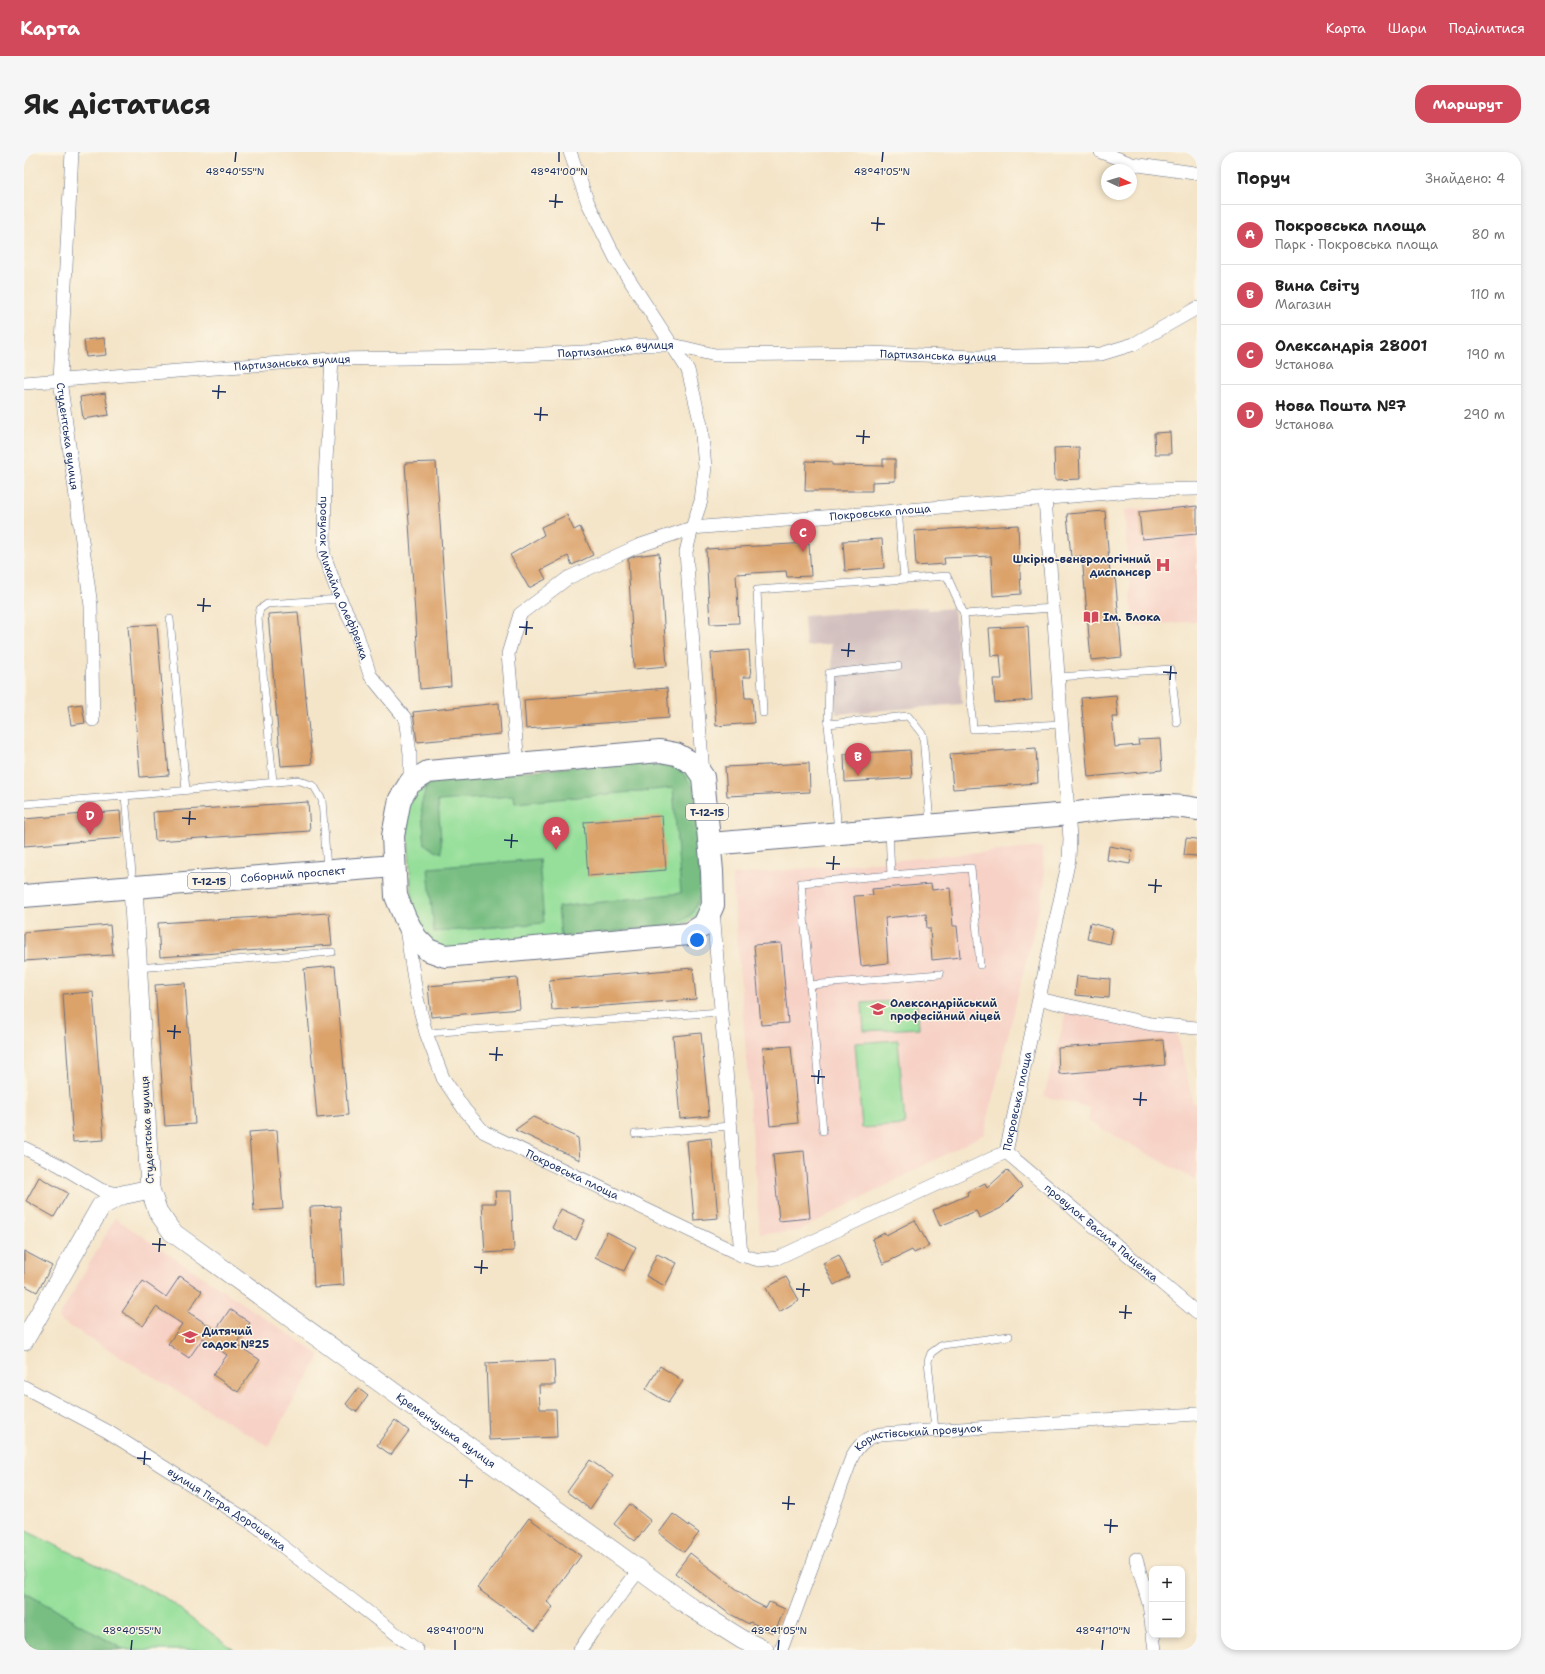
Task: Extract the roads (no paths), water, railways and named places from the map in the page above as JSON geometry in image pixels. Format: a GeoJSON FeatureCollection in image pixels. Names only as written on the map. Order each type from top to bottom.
{"type":"FeatureCollection","features":[{"type":"Feature","properties":{"kind":"highway","name":"Покровська площа"},"geometry":{"type":"LineString","coordinates":[[660,750],[676,754],[694,764],[703,778],[710,844],[713,905],[704,924],[689,934],[445,956],[428,950],[416,938],[404,918],[396,896],[393,836],[400,799],[410,783],[428,772],[660,750]]}},
{"type":"Feature","properties":{"kind":"highway"},"geometry":{"type":"LineString","coordinates":[[710,844],[1070,814],[1128,806],[1187,807],[1197,809]]}},
{"type":"Feature","properties":{"kind":"highway","name":"Соборний проспект"},"geometry":{"type":"LineString","coordinates":[[24,896],[394,866]]}},
{"type":"Feature","properties":{"kind":"street","name":"Студентська вулиця"},"geometry":{"type":"LineString","coordinates":[[72,152],[60,380],[90,606],[94,720]]}},
{"type":"Feature","properties":{"kind":"street"},"geometry":{"type":"LineString","coordinates":[[570,152],[588,203],[616,259],[688,370],[701,425],[704,474],[702,500],[692,528]]}},
{"type":"Feature","properties":{"kind":"street"},"geometry":{"type":"LineString","coordinates":[[1101,152],[1132,164],[1194,173]]}},
{"type":"Feature","properties":{"kind":"street","name":"Партизанська вулиця"},"geometry":{"type":"LineString","coordinates":[[24,383],[332,359],[484,357],[603,351],[639,345],[673,345],[715,355],[868,353],[977,357],[1101,354],[1134,344],[1197,308]]}},
{"type":"Feature","properties":{"kind":"street","name":"провулок Михайла Олефіренка"},"geometry":{"type":"LineString","coordinates":[[332,359],[325,476],[324,555],[340,599],[356,631],[370,675],[404,718],[410,753],[410,783]]}},
{"type":"Feature","properties":{"kind":"street","name":"Покровська площа"},"geometry":{"type":"LineString","coordinates":[[518,763],[508,654],[520,614],[568,578],[638,546],[692,528],[1144,490],[1197,489]]}},
{"type":"Feature","properties":{"kind":"street","name":"Покровська площа"},"geometry":{"type":"LineString","coordinates":[[404,918],[417,998],[426,1033],[443,1078],[464,1109],[484,1132],[740,1255],[759,1260],[777,1258],[1006,1152],[1069,859],[1070,814],[1045,498]]}},
{"type":"Feature","properties":{"kind":"street","name":"Покровська площа"},"geometry":{"type":"LineString","coordinates":[[692,528],[686,552],[703,778]]}},
{"type":"Feature","properties":{"kind":"street","name":"Студентська вулиця"},"geometry":{"type":"LineString","coordinates":[[24,1341],[101,1206],[122,1195],[150,1189],[133,887]]}},
{"type":"Feature","properties":{"kind":"street","name":"Покровська площа"},"geometry":{"type":"LineString","coordinates":[[713,905],[740,1255]]}},
{"type":"Feature","properties":{"kind":"street"},"geometry":{"type":"LineString","coordinates":[[1040,999],[1152,1024],[1197,1028]]}},
{"type":"Feature","properties":{"kind":"street"},"geometry":{"type":"LineString","coordinates":[[24,1148],[59,1165],[101,1190],[122,1195]]}},
{"type":"Feature","properties":{"kind":"street","name":"провулок Василя Пащенка"},"geometry":{"type":"LineString","coordinates":[[1006,1152],[1197,1313]]}},
{"type":"Feature","properties":{"kind":"street","name":"Кременчуцька вулиця"},"geometry":{"type":"LineString","coordinates":[[150,1189],[158,1212],[172,1232],[692,1608],[743,1640],[764,1650]]}},
{"type":"Feature","properties":{"kind":"street","name":"вулиця Петра Дорошенка"},"geometry":{"type":"LineString","coordinates":[[24,1387],[107,1431],[255,1525],[417,1650]]}},
{"type":"Feature","properties":{"kind":"street","name":"Користівський провулок"},"geometry":{"type":"LineString","coordinates":[[781,1650],[856,1449],[871,1437],[880,1434],[935,1430],[1197,1414]]}},
{"type":"Feature","properties":{"kind":"street"},"geometry":{"type":"LineString","coordinates":[[1136,1559],[1149,1604]]}},
{"type":"Feature","properties":{"kind":"street"},"geometry":{"type":"LineString","coordinates":[[580,1650],[639,1570]]}},
{"type":"Feature","properties":{"kind":"street"},"geometry":{"type":"LineString","coordinates":[[1153,1638],[1155,1650]]}},
{"type":"Feature","properties":{"kind":"lane"},"geometry":{"type":"LineString","coordinates":[[898,510],[904,578]]}},
{"type":"Feature","properties":{"kind":"lane"},"geometry":{"type":"LineString","coordinates":[[763,714],[757,590],[947,576],[964,614],[973,730],[1062,724]]}},
{"type":"Feature","properties":{"kind":"lane"},"geometry":{"type":"LineString","coordinates":[[273,782],[258,618],[260,609],[267,604],[340,599]]}},
{"type":"Feature","properties":{"kind":"lane"},"geometry":{"type":"LineString","coordinates":[[964,614],[1054,608]]}},
{"type":"Feature","properties":{"kind":"lane"},"geometry":{"type":"LineString","coordinates":[[170,619],[186,790]]}},
{"type":"Feature","properties":{"kind":"lane"},"geometry":{"type":"LineString","coordinates":[[838,833],[828,724],[828,673],[898,666]]}},
{"type":"Feature","properties":{"kind":"lane"},"geometry":{"type":"LineString","coordinates":[[1059,677],[1171,669],[1177,723]]}},
{"type":"Feature","properties":{"kind":"lane"},"geometry":{"type":"LineString","coordinates":[[828,724],[908,716],[924,735],[930,826]]}},
{"type":"Feature","properties":{"kind":"lane"},"geometry":{"type":"LineString","coordinates":[[24,804],[298,780],[314,786],[322,800],[327,871]]}},
{"type":"Feature","properties":{"kind":"lane"},"geometry":{"type":"LineString","coordinates":[[126,796],[133,887]]}},
{"type":"Feature","properties":{"kind":"lane"},"geometry":{"type":"LineString","coordinates":[[888,829],[891,875]]}},
{"type":"Feature","properties":{"kind":"lane"},"geometry":{"type":"LineString","coordinates":[[823,1131],[801,883],[971,868],[980,964]]}},
{"type":"Feature","properties":{"kind":"lane"},"geometry":{"type":"LineString","coordinates":[[137,968],[332,952]]}},
{"type":"Feature","properties":{"kind":"lane"},"geometry":{"type":"LineString","coordinates":[[810,985],[940,974]]}},
{"type":"Feature","properties":{"kind":"lane"},"geometry":{"type":"LineString","coordinates":[[426,1033],[721,1012]]}},
{"type":"Feature","properties":{"kind":"lane"},"geometry":{"type":"LineString","coordinates":[[635,1134],[730,1126]]}},
{"type":"Feature","properties":{"kind":"lane"},"geometry":{"type":"LineString","coordinates":[[935,1430],[928,1361],[931,1353],[942,1345],[1009,1336]]}},
{"type":"Feature","properties":{"kind":"place","name":"Олександрія 28001"},"geometry":{"type":"Point","coordinates":[803,552]}},
{"type":"Feature","properties":{"kind":"place","name":"Шкірно-венерологічний диспансер"},"geometry":{"type":"Point","coordinates":[1163,565]}},
{"type":"Feature","properties":{"kind":"place","name":"Ім. Блока"},"geometry":{"type":"Point","coordinates":[1091,617]}},
{"type":"Feature","properties":{"kind":"place","name":"Вина Світу"},"geometry":{"type":"Point","coordinates":[858,776]}},
{"type":"Feature","properties":{"kind":"place","name":"Нова Пошта №7"},"geometry":{"type":"Point","coordinates":[90,835]}},
{"type":"Feature","properties":{"kind":"place","name":"Покровська площа"},"geometry":{"type":"Point","coordinates":[556,850]}},
{"type":"Feature","properties":{"kind":"place","name":"Олександрійський професійний ліцей"},"geometry":{"type":"Point","coordinates":[878,1009]}},
{"type":"Feature","properties":{"kind":"place","name":"Дитячий садок №25"},"geometry":{"type":"Point","coordinates":[190,1337]}}]}
